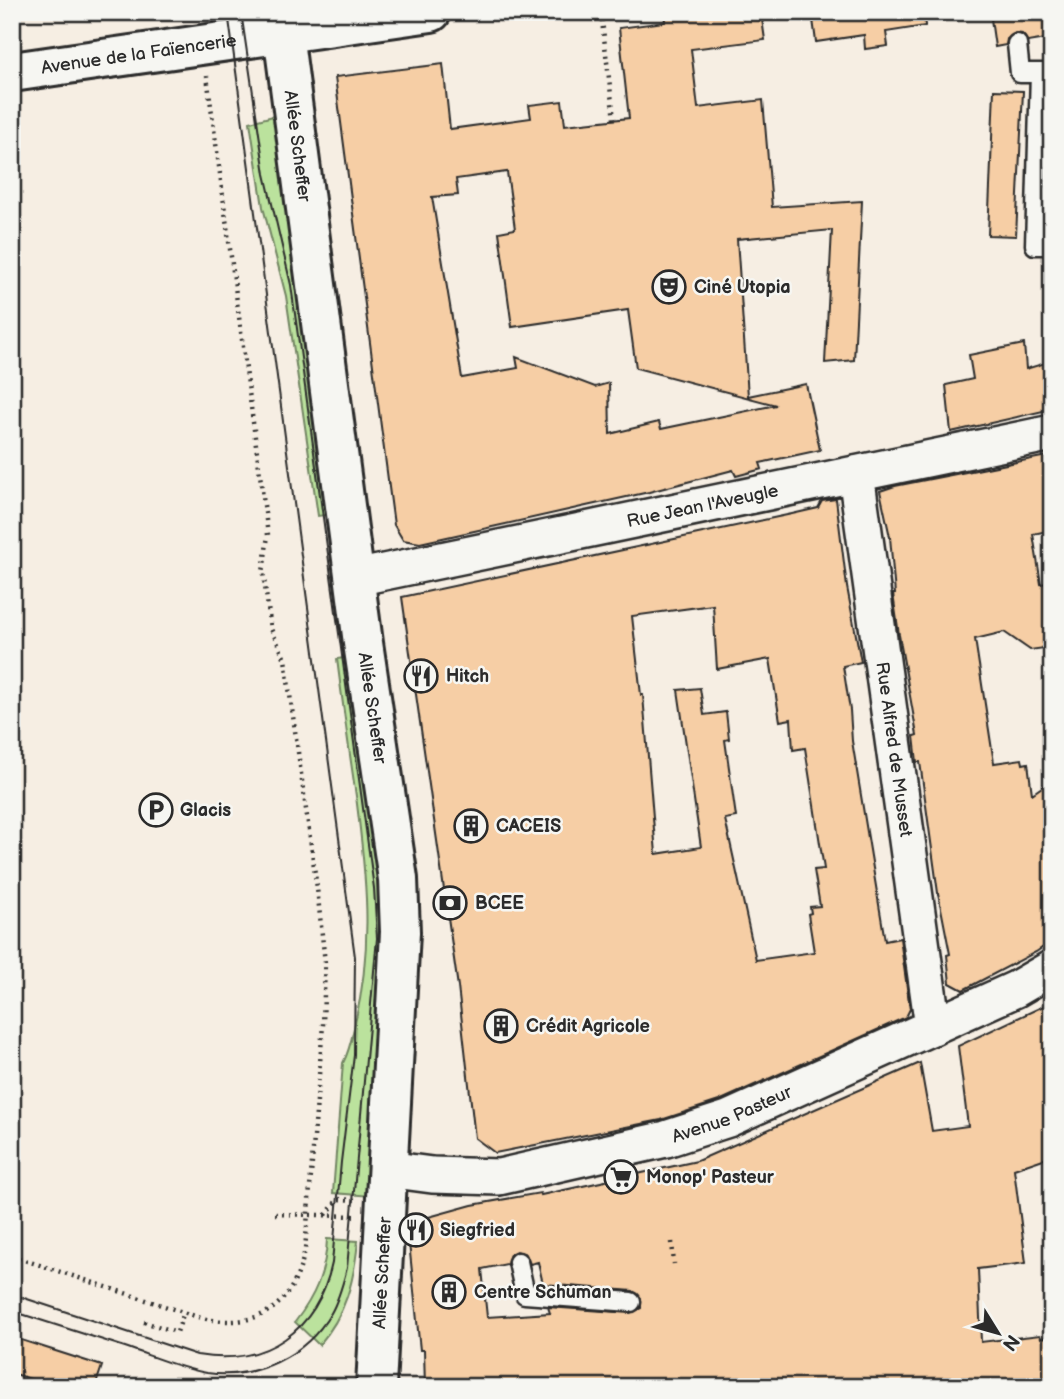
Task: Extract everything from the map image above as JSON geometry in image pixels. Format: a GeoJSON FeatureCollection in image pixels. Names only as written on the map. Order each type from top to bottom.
{"type":"FeatureCollection","features":[{"type":"Feature","properties":{"kind":"street","name":"Avenue de la Faïencerie"},"geometry":{"type":"LineString","coordinates":[[12,72],[238,26],[283,33],[431,12]]}},
{"type":"Feature","properties":{"kind":"street","name":"Allée Scheffer"},"geometry":{"type":"LineString","coordinates":[[283,33],[355,579],[398,878],[400,932],[376,1387]]}},
{"type":"Feature","properties":{"kind":"street","name":"Rue Jean l'Aveugle"},"geometry":{"type":"LineString","coordinates":[[355,579],[1052,433]]}},
{"type":"Feature","properties":{"kind":"street","name":"Rue Alfred de Musset"},"geometry":{"type":"LineString","coordinates":[[856,474],[933,1027]]}},
{"type":"Feature","properties":{"kind":"street","name":"Avenue Pasteur"},"geometry":{"type":"LineString","coordinates":[[387,1169],[503,1185],[666,1139],[728,1119],[1016,989],[1052,968]]}},
{"type":"Feature","properties":{"kind":"lane"},"geometry":{"type":"LineString","coordinates":[[1017,44],[1020,73],[1046,73],[1035,245],[1052,245]]}},
{"type":"Feature","properties":{"kind":"lane"},"geometry":{"type":"LineString","coordinates":[[518,1262],[525,1294],[631,1301]]}},
{"type":"Feature","properties":{"kind":"path"},"geometry":{"type":"LineString","coordinates":[[601,13],[614,120]]}},
{"type":"Feature","properties":{"kind":"path"},"geometry":{"type":"LineString","coordinates":[[12,1256],[223,1322],[247,1320],[270,1310],[288,1295],[300,1274],[305,1250],[323,1025],[325,963],[285,659],[271,629],[263,572],[268,535],[212,116]]}},
{"type":"Feature","properties":{"kind":"path"},"geometry":{"type":"LineString","coordinates":[[275,1214],[326,1215]]}},
{"type":"Feature","properties":{"kind":"path"},"geometry":{"type":"LineString","coordinates":[[672,1242],[674,1265]]}},
{"type":"Feature","properties":{"kind":"path"},"geometry":{"type":"LineString","coordinates":[[144,1322],[177,1332],[184,1312]]}},
{"type":"Feature","properties":{"kind":"path"},"geometry":{"type":"LineString","coordinates":[[159,1387],[162,1376]]}},
{"type":"Feature","properties":{"kind":"green space"},"geometry":{"type":"Polygon","coordinates":[[[277,115],[333,514],[318,516],[286,296],[263,207],[250,122],[277,115]]]}},
{"type":"Feature","properties":{"kind":"green space"},"geometry":{"type":"Polygon","coordinates":[[[350,657],[384,900],[372,1196],[333,1193],[343,1063],[351,1043],[361,994],[366,937],[363,853],[337,659],[350,657]]]}},
{"type":"Feature","properties":{"kind":"green space"},"geometry":{"type":"Polygon","coordinates":[[[327,1239],[358,1241],[347,1296],[336,1321],[319,1345],[295,1322],[318,1283],[327,1239]]]}},
{"type":"Feature","properties":{"kind":"building"},"geometry":{"type":"Polygon","coordinates":[[[664,12],[761,12],[765,40],[691,49],[698,108],[763,100],[772,207],[862,201],[854,360],[825,363],[832,230],[737,239],[748,396],[806,384],[820,450],[760,463],[762,469],[736,476],[733,470],[649,492],[420,543],[403,540],[394,525],[335,77],[443,64],[450,129],[531,118],[529,105],[562,101],[565,125],[629,118],[619,28],[665,22],[664,12]],[[507,172],[456,179],[458,195],[432,197],[462,378],[518,368],[516,357],[595,387],[609,383],[610,434],[659,422],[661,429],[776,405],[636,368],[628,310],[512,327],[499,232],[515,229],[507,172]]]}},
{"type":"Feature","properties":{"kind":"building"},"geometry":{"type":"Polygon","coordinates":[[[812,12],[924,12],[925,26],[886,32],[888,46],[865,49],[864,35],[816,42],[812,12]]]}},
{"type":"Feature","properties":{"kind":"building"},"geometry":{"type":"Polygon","coordinates":[[[990,12],[1052,12],[1052,38],[1028,42],[1022,34],[1015,33],[1007,39],[1006,45],[995,47],[990,12]]]}},
{"type":"Feature","properties":{"kind":"building"},"geometry":{"type":"Polygon","coordinates":[[[994,90],[1023,91],[1016,236],[988,235],[994,90]]]}},
{"type":"Feature","properties":{"kind":"building"},"geometry":{"type":"Polygon","coordinates":[[[1024,344],[1026,369],[1052,361],[1052,409],[951,432],[946,385],[973,379],[969,355],[1024,344]]]}},
{"type":"Feature","properties":{"kind":"building"},"geometry":{"type":"Polygon","coordinates":[[[1052,455],[1052,530],[1033,534],[1041,584],[1052,582],[1052,647],[1030,650],[1004,632],[975,639],[994,763],[1022,759],[1023,764],[1028,763],[1032,794],[1052,780],[1052,941],[963,990],[950,983],[947,955],[950,954],[938,893],[920,762],[917,762],[914,736],[917,735],[893,594],[890,537],[880,491],[1052,455]]]}},
{"type":"Feature","properties":{"kind":"building"},"geometry":{"type":"Polygon","coordinates":[[[836,499],[847,587],[861,662],[843,666],[852,741],[885,941],[900,938],[910,1009],[906,1017],[719,1101],[661,1120],[495,1153],[475,1138],[458,987],[402,597],[792,514],[818,508],[822,501],[836,499]],[[713,605],[632,616],[643,695],[656,854],[701,847],[678,690],[700,688],[704,715],[726,712],[729,739],[725,740],[736,817],[725,819],[756,960],[814,952],[808,914],[811,913],[810,907],[820,906],[814,870],[824,869],[805,748],[793,750],[791,719],[780,721],[770,659],[717,669],[713,605]]]}},
{"type":"Feature","properties":{"kind":"building"},"geometry":{"type":"Polygon","coordinates":[[[1052,1002],[1052,1156],[1014,1169],[1026,1263],[978,1269],[981,1342],[1052,1336],[1052,1387],[425,1387],[424,1350],[420,1350],[407,1223],[472,1205],[540,1193],[541,1195],[697,1161],[920,1063],[932,1131],[968,1126],[958,1046],[1052,1002]],[[516,1251],[510,1254],[507,1264],[482,1269],[487,1317],[550,1313],[548,1307],[630,1313],[641,1308],[641,1298],[633,1291],[543,1284],[538,1262],[530,1264],[526,1254],[516,1251]]]}},
{"type":"Feature","properties":{"kind":"building"},"geometry":{"type":"Polygon","coordinates":[[[12,1337],[102,1366],[95,1387],[55,1387],[12,1373],[12,1337]]]}},
{"type":"Feature","properties":{"kind":"tram line"},"geometry":{"type":"LineString","coordinates":[[12,1294],[197,1355],[245,1355],[266,1349],[285,1339],[301,1325],[325,1287],[332,1263],[354,1055],[355,957],[228,12]]}},
{"type":"Feature","properties":{"kind":"tram line"},"geometry":{"type":"LineString","coordinates":[[12,1311],[186,1368],[207,1373],[243,1373],[278,1362],[308,1342],[331,1313],[339,1297],[347,1268],[377,938],[374,888],[291,285],[265,174],[241,12]]}},
{"type":"Feature","properties":{"kind":"place","name":"Ciné Utopia"},"geometry":{"type":"Point","coordinates":[669,287]}},
{"type":"Feature","properties":{"kind":"place","name":"Hitch"},"geometry":{"type":"Point","coordinates":[421,676]}},
{"type":"Feature","properties":{"kind":"place","name":"Glacis"},"geometry":{"type":"Point","coordinates":[156,810]}},
{"type":"Feature","properties":{"kind":"place","name":"CACEIS"},"geometry":{"type":"Point","coordinates":[471,826]}},
{"type":"Feature","properties":{"kind":"place","name":"BCEE"},"geometry":{"type":"Point","coordinates":[450,903]}},
{"type":"Feature","properties":{"kind":"place","name":"Crédit Agricole"},"geometry":{"type":"Point","coordinates":[501,1026]}},
{"type":"Feature","properties":{"kind":"place","name":"Monop' Pasteur"},"geometry":{"type":"Point","coordinates":[621,1177]}},
{"type":"Feature","properties":{"kind":"place","name":"Siegfried"},"geometry":{"type":"Point","coordinates":[416,1230]}},
{"type":"Feature","properties":{"kind":"place","name":"Centre Schuman"},"geometry":{"type":"Point","coordinates":[449,1292]}}]}
